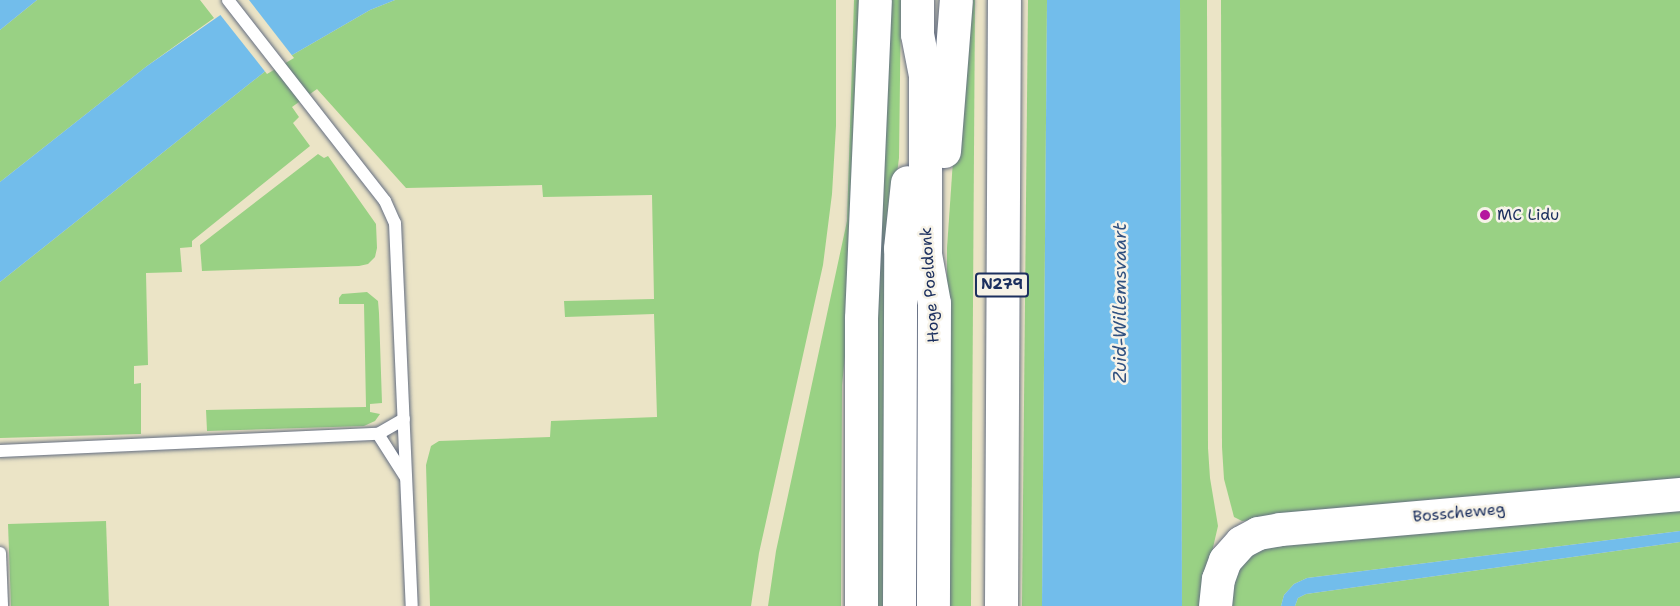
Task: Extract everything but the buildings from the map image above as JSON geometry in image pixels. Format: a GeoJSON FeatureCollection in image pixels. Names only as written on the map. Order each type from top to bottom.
{"type":"FeatureCollection","features":[{"type":"Feature","properties":{"kind":"main road"},"geometry":{"type":"LineString","coordinates":[[861,606],[861,318],[875,0]]}},
{"type":"Feature","properties":{"kind":"main road","name":"Hoge Poeldonk"},"geometry":{"type":"LineString","coordinates":[[917,0],[916,34],[925,75],[925,254],[934,303],[933,606]]}},
{"type":"Feature","properties":{"kind":"main road"},"geometry":{"type":"LineString","coordinates":[[934,303],[940,256],[944,159],[956,0]]}},
{"type":"Feature","properties":{"kind":"main road","name":"N279"},"geometry":{"type":"LineString","coordinates":[[1001,606],[1004,0]]}},
{"type":"Feature","properties":{"kind":"main road"},"geometry":{"type":"LineString","coordinates":[[898,606],[900,248],[909,163],[910,78],[916,34]]}},
{"type":"Feature","properties":{"kind":"main road","name":"Bosscheweg"},"geometry":{"type":"LineString","coordinates":[[1215,606],[1218,579],[1225,560],[1240,542],[1258,533],[1280,528],[1680,494]]}},
{"type":"Feature","properties":{"kind":"lane"},"geometry":{"type":"LineString","coordinates":[[228,0],[385,201],[395,223],[412,606]]}},
{"type":"Feature","properties":{"kind":"lane"},"geometry":{"type":"LineString","coordinates":[[0,451],[378,434],[404,419]]}},
{"type":"Feature","properties":{"kind":"lane"},"geometry":{"type":"LineString","coordinates":[[378,434],[406,479]]}},
{"type":"Feature","properties":{"kind":"lane"},"geometry":{"type":"LineString","coordinates":[[0,552],[2,606]]}},
{"type":"Feature","properties":{"kind":"green space"},"geometry":{"type":"Polygon","coordinates":[[[37,0],[200,0],[214,18],[147,66],[0,182],[0,30],[37,0]]]}},
{"type":"Feature","properties":{"kind":"green space"},"geometry":{"type":"Polygon","coordinates":[[[395,0],[836,0],[836,126],[832,194],[823,265],[759,553],[751,606],[430,606],[426,465],[431,446],[439,441],[550,437],[551,421],[657,417],[654,314],[565,317],[564,301],[654,299],[652,195],[543,197],[542,185],[406,188],[317,89],[292,107],[299,117],[293,123],[310,146],[192,241],[192,247],[180,248],[182,272],[146,273],[148,365],[134,366],[134,384],[141,383],[141,434],[0,438],[0,282],[268,69],[370,10],[395,0]]]}},
{"type":"Feature","properties":{"kind":"green space"},"geometry":{"type":"Polygon","coordinates":[[[854,0],[868,0],[850,308],[842,385],[841,606],[768,606],[776,551],[847,221],[854,0]]]}},
{"type":"Feature","properties":{"kind":"green space"},"geometry":{"type":"Polygon","coordinates":[[[888,0],[901,0],[899,158],[890,228],[884,606],[875,606],[876,227],[888,0]]]}},
{"type":"Feature","properties":{"kind":"green space"},"geometry":{"type":"Polygon","coordinates":[[[964,0],[975,0],[971,606],[947,606],[947,248],[964,0]]]}},
{"type":"Feature","properties":{"kind":"green space"},"geometry":{"type":"Polygon","coordinates":[[[1028,0],[1047,0],[1042,606],[1022,606],[1028,0]]]}},
{"type":"Feature","properties":{"kind":"green space"},"geometry":{"type":"Polygon","coordinates":[[[1180,0],[1207,0],[1208,448],[1210,478],[1218,526],[1205,582],[1205,606],[1182,606],[1180,0]]]}},
{"type":"Feature","properties":{"kind":"green space","name":"MC Lidu"},"geometry":{"type":"Polygon","coordinates":[[[1221,0],[1680,0],[1680,482],[1242,521],[1234,517],[1224,479],[1222,447],[1221,0]]]}},
{"type":"Feature","properties":{"kind":"green space"},"geometry":{"type":"Polygon","coordinates":[[[318,154],[324,158],[328,156],[376,224],[375,257],[368,264],[359,266],[202,271],[200,245],[318,154]]]}},
{"type":"Feature","properties":{"kind":"green space"},"geometry":{"type":"Polygon","coordinates":[[[367,292],[378,301],[379,313],[382,403],[370,404],[370,412],[380,414],[375,421],[364,426],[207,431],[206,410],[366,407],[364,304],[339,304],[339,298],[342,294],[367,292]]]}},
{"type":"Feature","properties":{"kind":"green space"},"geometry":{"type":"Polygon","coordinates":[[[1680,504],[1680,531],[1307,578],[1294,584],[1284,595],[1281,606],[1227,606],[1231,580],[1249,554],[1264,546],[1680,504]]]}},
{"type":"Feature","properties":{"kind":"green space"},"geometry":{"type":"Polygon","coordinates":[[[106,521],[109,606],[11,606],[8,524],[106,521]]]}},
{"type":"Feature","properties":{"kind":"green space"},"geometry":{"type":"Polygon","coordinates":[[[1680,542],[1680,606],[1295,606],[1298,598],[1306,594],[1680,542]]]}},
{"type":"Feature","properties":{"kind":"water"},"geometry":{"type":"Polygon","coordinates":[[[0,0],[37,0],[0,30],[0,0]]]}},
{"type":"Feature","properties":{"kind":"water"},"geometry":{"type":"Polygon","coordinates":[[[242,0],[395,0],[370,10],[268,69],[0,282],[0,182],[147,66],[242,0]]]}},
{"type":"Feature","properties":{"kind":"water","name":"Zuid-Willemsvaart"},"geometry":{"type":"Polygon","coordinates":[[[1047,0],[1180,0],[1182,606],[1042,606],[1047,0]]]}},
{"type":"Feature","properties":{"kind":"water"},"geometry":{"type":"Polygon","coordinates":[[[1680,531],[1680,542],[1306,594],[1298,598],[1295,606],[1281,606],[1284,595],[1294,584],[1307,578],[1680,531]]]}},
{"type":"Feature","properties":{"kind":"pier"},"geometry":{"type":"Polygon","coordinates":[[[237,0],[249,0],[294,58],[267,74],[218,12],[237,0]]]}},
{"type":"Feature","properties":{"kind":"place","name":"MC Lidu"},"geometry":{"type":"Point","coordinates":[1485,215]}}]}
